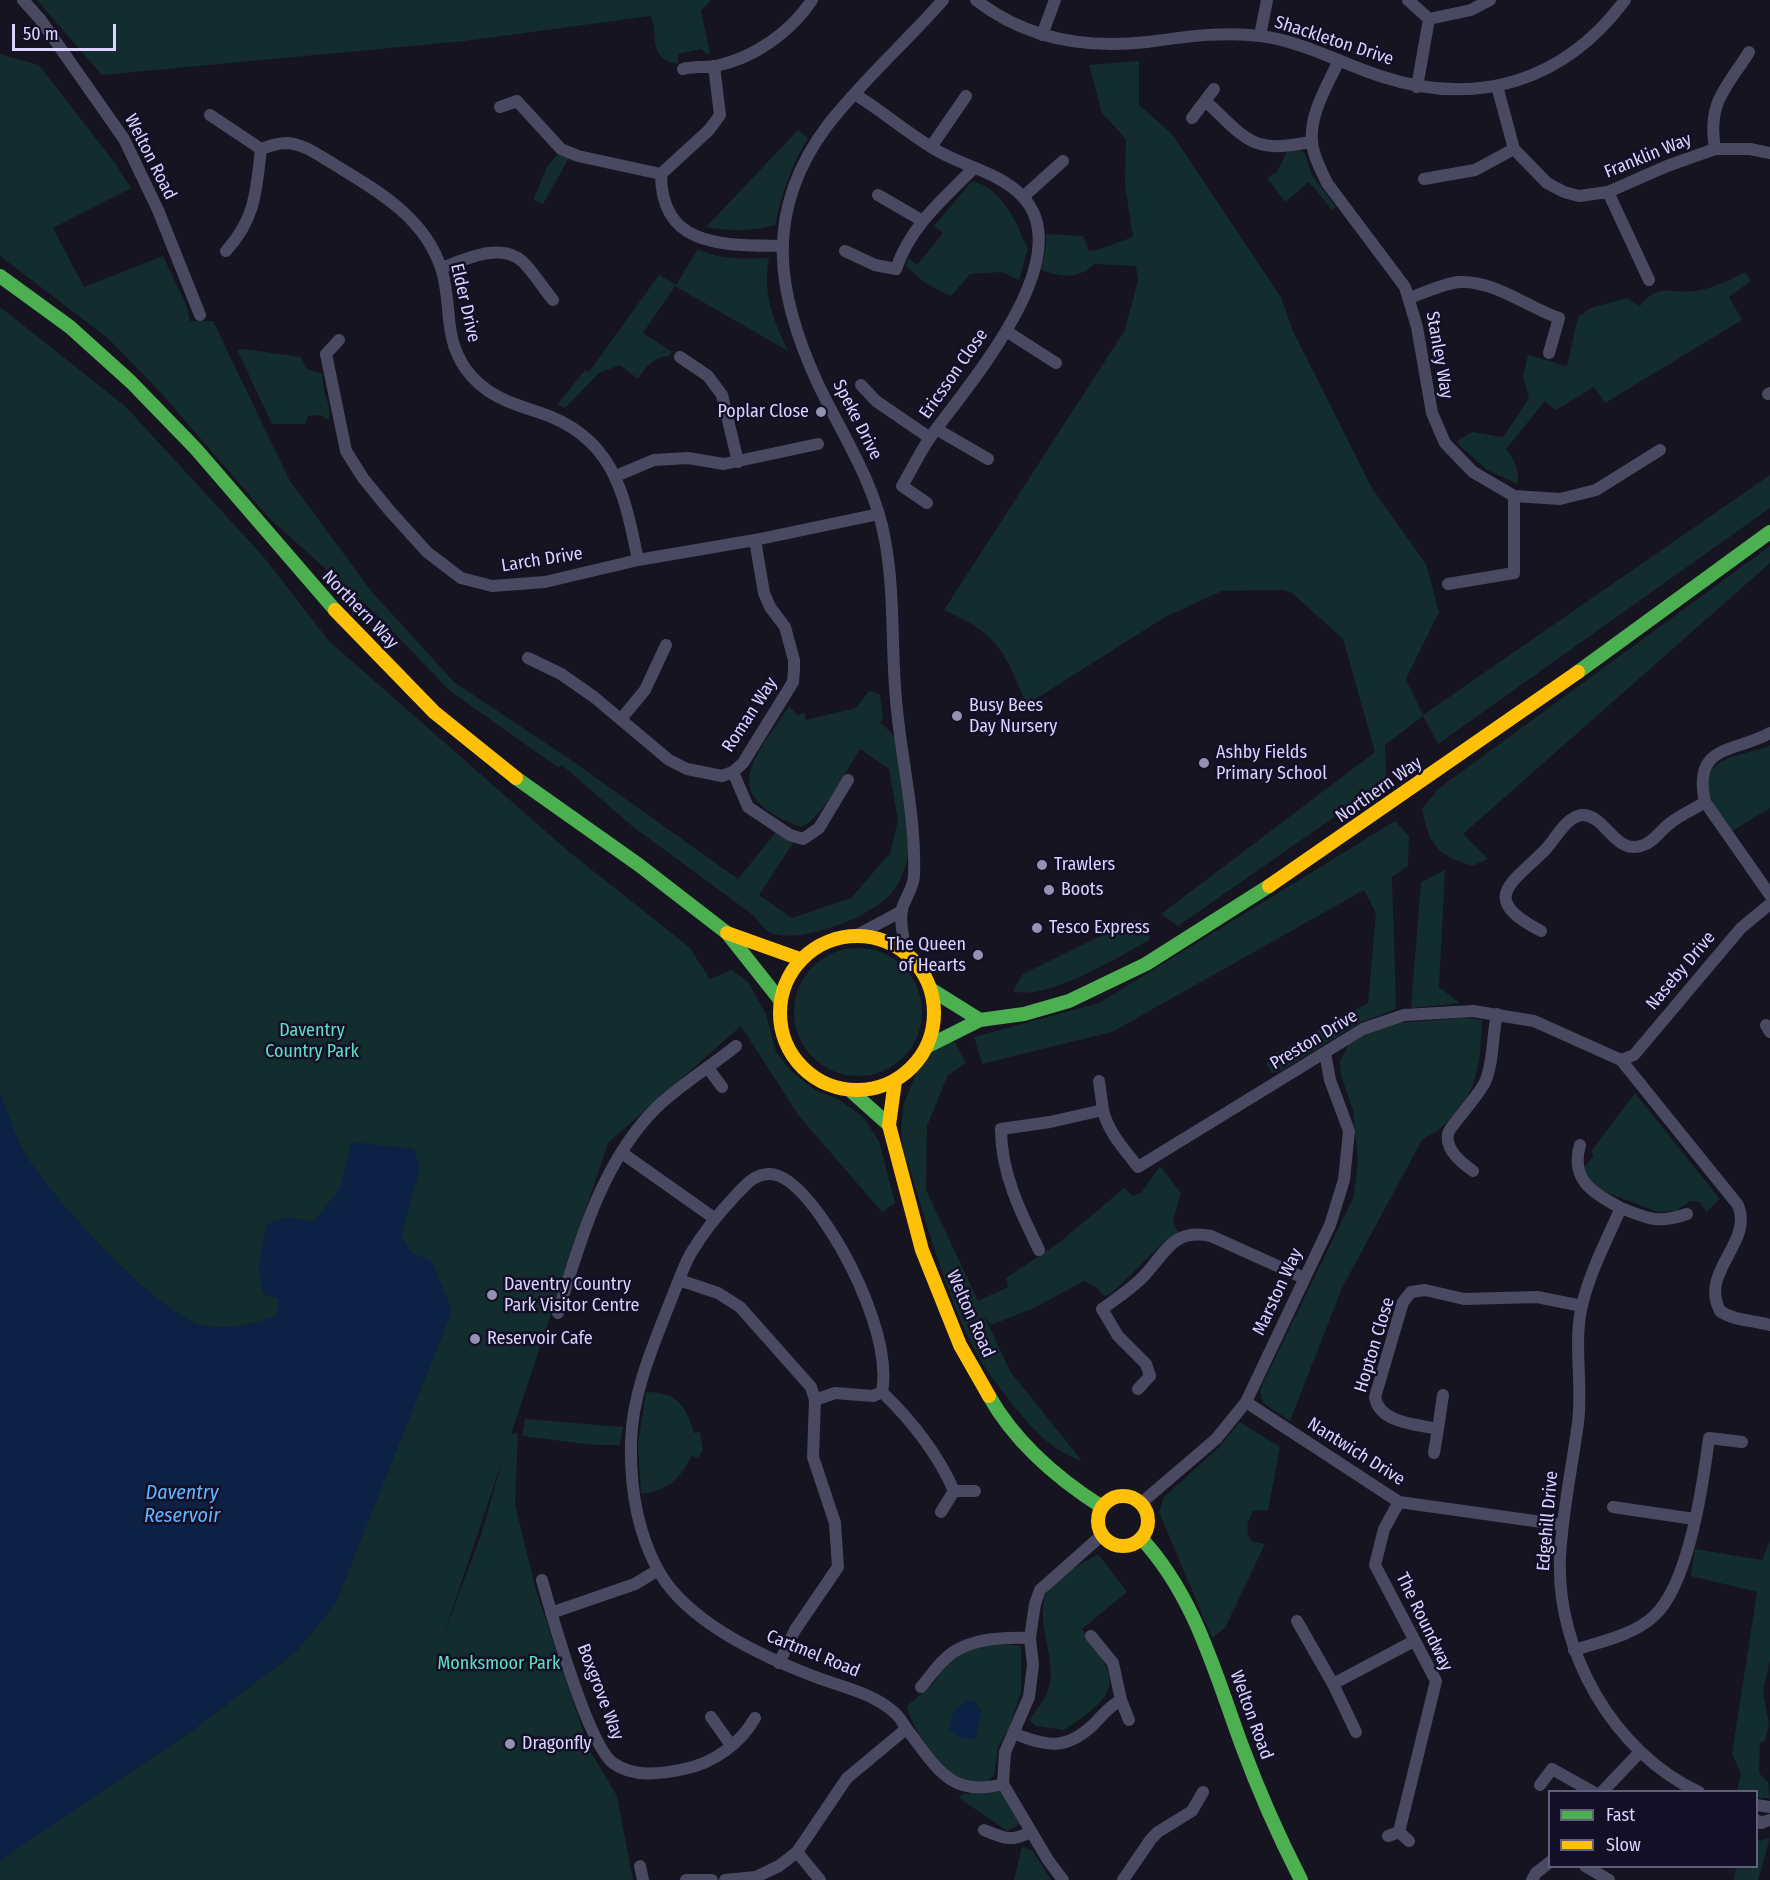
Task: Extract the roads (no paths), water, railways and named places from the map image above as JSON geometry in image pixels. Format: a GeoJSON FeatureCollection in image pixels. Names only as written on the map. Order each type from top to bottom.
{"type":"FeatureCollection","features":[{"type":"Feature","properties":{"kind":"main road","name":"Northern Way"},"geometry":{"type":"LineString","coordinates":[[0,276],[70,327],[131,382],[196,449],[319,594],[434,712],[524,785],[639,866],[727,933]]}},
{"type":"Feature","properties":{"kind":"main road","name":"Northern Way"},"geometry":{"type":"LineString","coordinates":[[928,1046],[980,1020],[1024,1014],[1069,1001],[1146,964],[1302,865],[1509,722],[1770,532]]}},
{"type":"Feature","properties":{"kind":"main road"},"geometry":{"type":"LineString","coordinates":[[727,933],[800,959]]}},
{"type":"Feature","properties":{"kind":"main road"},"geometry":{"type":"LineString","coordinates":[[727,933],[780,1000]]}},
{"type":"Feature","properties":{"kind":"main road"},"geometry":{"type":"LineString","coordinates":[[859,934],[885,940],[905,950],[924,971],[932,990],[935,1018],[928,1046],[916,1064],[895,1081],[871,1090],[851,1091],[821,1082],[797,1062],[782,1035],[780,1000],[785,984],[800,959],[814,948],[832,939],[859,934]]}},
{"type":"Feature","properties":{"kind":"main road"},"geometry":{"type":"LineString","coordinates":[[932,990],[980,1020]]}},
{"type":"Feature","properties":{"kind":"main road","name":"Welton Road"},"geometry":{"type":"LineString","coordinates":[[895,1081],[889,1125],[922,1250],[960,1345],[998,1412],[1046,1465],[1075,1490],[1102,1507]]}},
{"type":"Feature","properties":{"kind":"main road"},"geometry":{"type":"LineString","coordinates":[[851,1091],[889,1125]]}},
{"type":"Feature","properties":{"kind":"main road"},"geometry":{"type":"LineString","coordinates":[[1116,1497],[1133,1498],[1140,1504],[1147,1521],[1141,1538],[1121,1545],[1107,1540],[1102,1535],[1098,1521],[1102,1507],[1116,1497]]}},
{"type":"Feature","properties":{"kind":"main road","name":"Welton Road"},"geometry":{"type":"LineString","coordinates":[[1141,1538],[1153,1549],[1177,1586],[1214,1667],[1253,1771],[1301,1880]]}},
{"type":"Feature","properties":{"kind":"street","name":"Welton Road"},"geometry":{"type":"LineString","coordinates":[[23,0],[40,19],[124,139],[158,210],[200,315]]}},
{"type":"Feature","properties":{"kind":"street"},"geometry":{"type":"LineString","coordinates":[[683,69],[714,66],[747,55],[776,38],[800,18],[812,0]]}},
{"type":"Feature","properties":{"kind":"street","name":"Speke Drive"},"geometry":{"type":"LineString","coordinates":[[905,950],[902,910],[915,878],[912,833],[894,683],[892,584],[879,514],[864,472],[811,368],[790,312],[783,280],[781,246],[792,194],[807,156],[828,125],[943,0]]}},
{"type":"Feature","properties":{"kind":"street","name":"Shackleton Drive"},"geometry":{"type":"LineString","coordinates":[[976,0],[1006,21],[1042,35],[1081,44],[1123,44],[1208,34],[1260,36],[1297,44],[1418,87],[1462,90],[1517,81],[1554,66],[1583,46],[1607,25],[1625,0]]}},
{"type":"Feature","properties":{"kind":"street"},"geometry":{"type":"LineString","coordinates":[[1042,35],[1055,0]]}},
{"type":"Feature","properties":{"kind":"street"},"geometry":{"type":"LineString","coordinates":[[1260,36],[1267,0]]}},
{"type":"Feature","properties":{"kind":"street"},"geometry":{"type":"LineString","coordinates":[[1408,0],[1429,19]]}},
{"type":"Feature","properties":{"kind":"street"},"geometry":{"type":"LineString","coordinates":[[1429,19],[1471,10],[1490,0]]}},
{"type":"Feature","properties":{"kind":"street"},"geometry":{"type":"LineString","coordinates":[[1418,87],[1429,19]]}},
{"type":"Feature","properties":{"kind":"street"},"geometry":{"type":"LineString","coordinates":[[1715,149],[1712,117],[1717,103],[1749,52]]}},
{"type":"Feature","properties":{"kind":"street","name":"Stanley Way"},"geometry":{"type":"LineString","coordinates":[[1339,60],[1317,109],[1312,142],[1327,183],[1410,298],[1432,413],[1445,443],[1473,472],[1514,496],[1560,499],[1590,492],[1660,450]]}},
{"type":"Feature","properties":{"kind":"street"},"geometry":{"type":"LineString","coordinates":[[714,66],[720,115],[709,130],[661,174],[661,191],[665,206],[674,221],[685,231],[726,245],[781,246]]}},
{"type":"Feature","properties":{"kind":"street","name":"Franklin Way"},"geometry":{"type":"LineString","coordinates":[[1497,86],[1514,149],[1547,183],[1564,192],[1579,196],[1608,192],[1667,166],[1715,149],[1750,149],[1770,153]]}},
{"type":"Feature","properties":{"kind":"street"},"geometry":{"type":"LineString","coordinates":[[1192,118],[1214,89]]}},
{"type":"Feature","properties":{"kind":"street","name":"Ericsson Close"},"geometry":{"type":"LineString","coordinates":[[856,95],[931,147],[973,169],[1001,179],[1023,197],[1033,211],[1039,233],[1039,252],[1031,281],[1006,331],[934,434],[902,486],[927,503]]}},
{"type":"Feature","properties":{"kind":"street"},"geometry":{"type":"LineString","coordinates":[[931,147],[966,96]]}},
{"type":"Feature","properties":{"kind":"street"},"geometry":{"type":"LineString","coordinates":[[500,107],[517,101],[557,145],[573,154],[661,174]]}},
{"type":"Feature","properties":{"kind":"street"},"geometry":{"type":"LineString","coordinates":[[1205,101],[1251,140],[1261,144],[1275,146],[1312,142]]}},
{"type":"Feature","properties":{"kind":"street"},"geometry":{"type":"LineString","coordinates":[[210,115],[261,149],[255,203],[247,224],[226,251]]}},
{"type":"Feature","properties":{"kind":"street","name":"Elder Drive"},"geometry":{"type":"LineString","coordinates":[[261,149],[276,144],[303,146],[387,197],[422,231],[441,267],[448,324],[454,346],[465,368],[490,394],[553,417],[592,442],[616,476],[638,560]]}},
{"type":"Feature","properties":{"kind":"street"},"geometry":{"type":"LineString","coordinates":[[1424,179],[1475,170],[1514,149]]}},
{"type":"Feature","properties":{"kind":"street"},"geometry":{"type":"LineString","coordinates":[[1023,197],[1063,161]]}},
{"type":"Feature","properties":{"kind":"street"},"geometry":{"type":"LineString","coordinates":[[845,251],[874,265],[896,269],[901,254],[921,220],[973,169]]}},
{"type":"Feature","properties":{"kind":"street"},"geometry":{"type":"LineString","coordinates":[[1608,192],[1649,280]]}},
{"type":"Feature","properties":{"kind":"street"},"geometry":{"type":"LineString","coordinates":[[878,195],[921,220]]}},
{"type":"Feature","properties":{"kind":"street"},"geometry":{"type":"LineString","coordinates":[[441,267],[499,252],[511,254],[523,261],[553,300]]}},
{"type":"Feature","properties":{"kind":"street"},"geometry":{"type":"LineString","coordinates":[[1410,298],[1459,282],[1481,285],[1502,292],[1559,318],[1549,353]]}},
{"type":"Feature","properties":{"kind":"street","name":"Ericsson Close"},"geometry":{"type":"LineString","coordinates":[[1006,331],[1056,363]]}},
{"type":"Feature","properties":{"kind":"street","name":"Larch Drive"},"geometry":{"type":"LineString","coordinates":[[339,340],[326,354],[346,451],[363,478],[427,552],[461,578],[492,586],[545,582],[638,560],[755,540],[879,514]]}},
{"type":"Feature","properties":{"kind":"street"},"geometry":{"type":"LineString","coordinates":[[680,357],[708,376],[723,395],[738,462]]}},
{"type":"Feature","properties":{"kind":"street"},"geometry":{"type":"LineString","coordinates":[[861,386],[876,401],[934,434],[988,459]]}},
{"type":"Feature","properties":{"kind":"street"},"geometry":{"type":"LineString","coordinates":[[616,476],[654,460],[672,458],[724,464],[818,444]]}},
{"type":"Feature","properties":{"kind":"street"},"geometry":{"type":"LineString","coordinates":[[1448,584],[1514,573],[1514,496]]}},
{"type":"Feature","properties":{"kind":"street","name":"Roman Way"},"geometry":{"type":"LineString","coordinates":[[528,658],[561,674],[621,719],[669,760],[687,769],[722,776],[733,772],[743,763],[793,682],[792,649],[785,627],[770,607],[764,593],[755,540]]}},
{"type":"Feature","properties":{"kind":"street"},"geometry":{"type":"LineString","coordinates":[[621,719],[645,690],[666,645]]}},
{"type":"Feature","properties":{"kind":"street"},"geometry":{"type":"LineString","coordinates":[[1770,733],[1718,752],[1703,772],[1702,788],[1704,802],[1770,895]]}},
{"type":"Feature","properties":{"kind":"street","name":"Roman Way"},"geometry":{"type":"LineString","coordinates":[[733,772],[748,807],[790,835],[803,839],[819,828],[848,780]]}},
{"type":"Feature","properties":{"kind":"street"},"geometry":{"type":"LineString","coordinates":[[1541,931],[1515,917],[1509,908],[1508,887],[1512,880],[1537,858],[1573,819],[1583,815],[1593,818],[1614,838],[1631,847],[1640,847],[1679,817],[1704,802]]}},
{"type":"Feature","properties":{"kind":"street","name":"Naseby Drive"},"geometry":{"type":"LineString","coordinates":[[1621,1060],[1634,1055],[1735,935],[1770,904]]}},
{"type":"Feature","properties":{"kind":"street"},"geometry":{"type":"LineString","coordinates":[[859,934],[902,910]]}},
{"type":"Feature","properties":{"kind":"street","name":"Preston Drive"},"geometry":{"type":"LineString","coordinates":[[1102,1110],[1105,1122],[1138,1167],[1362,1029],[1404,1015],[1448,1011],[1497,1014],[1534,1022],[1621,1060],[1738,1205],[1743,1226],[1716,1279],[1716,1304],[1727,1316],[1770,1325]]}},
{"type":"Feature","properties":{"kind":"street"},"geometry":{"type":"LineString","coordinates":[[1473,1171],[1450,1148],[1448,1135],[1452,1125],[1477,1099],[1486,1080],[1497,1014]]}},
{"type":"Feature","properties":{"kind":"street"},"geometry":{"type":"LineString","coordinates":[[558,1313],[568,1279],[602,1190],[622,1153],[656,1108],[736,1046]]}},
{"type":"Feature","properties":{"kind":"street","name":"Marston Way"},"geometry":{"type":"LineString","coordinates":[[1140,1504],[1216,1439],[1246,1402],[1330,1225],[1344,1180],[1349,1131],[1330,1080],[1325,1053]]}},
{"type":"Feature","properties":{"kind":"street"},"geometry":{"type":"LineString","coordinates":[[708,1068],[722,1087]]}},
{"type":"Feature","properties":{"kind":"street"},"geometry":{"type":"LineString","coordinates":[[1039,1250],[1016,1203],[1001,1152],[1001,1129],[1050,1122],[1102,1110],[1099,1081]]}},
{"type":"Feature","properties":{"kind":"street"},"geometry":{"type":"LineString","coordinates":[[1580,1145],[1576,1159],[1577,1173],[1588,1186],[1621,1208],[1651,1220],[1668,1221],[1687,1214]]}},
{"type":"Feature","properties":{"kind":"street"},"geometry":{"type":"LineString","coordinates":[[622,1153],[714,1218]]}},
{"type":"Feature","properties":{"kind":"street","name":"Cartmel Road"},"geometry":{"type":"LineString","coordinates":[[882,1392],[885,1375],[877,1334],[853,1272],[832,1232],[799,1190],[784,1176],[765,1174],[751,1179],[714,1218],[690,1255],[645,1370],[631,1438],[635,1500],[641,1527],[658,1570],[673,1590],[716,1627],[779,1663],[875,1699],[897,1714],[942,1775],[957,1785],[972,1789],[1003,1784]]}},
{"type":"Feature","properties":{"kind":"street","name":"Edgehill Drive"},"geometry":{"type":"LineString","coordinates":[[1621,1208],[1582,1306],[1578,1421],[1560,1560],[1562,1591],[1574,1650],[1598,1701],[1640,1752],[1669,1774],[1697,1790]]}},
{"type":"Feature","properties":{"kind":"street"},"geometry":{"type":"LineString","coordinates":[[1138,1389],[1150,1377],[1146,1364],[1118,1336],[1102,1309],[1142,1278],[1175,1240],[1197,1234],[1211,1236],[1304,1278]]}},
{"type":"Feature","properties":{"kind":"street"},"geometry":{"type":"LineString","coordinates":[[568,1279],[589,1285]]}},
{"type":"Feature","properties":{"kind":"street"},"geometry":{"type":"LineString","coordinates":[[679,1280],[717,1293],[740,1307],[811,1387],[816,1400],[813,1457],[835,1523],[838,1567],[795,1630],[779,1663]]}},
{"type":"Feature","properties":{"kind":"street","name":"Hopton Close"},"geometry":{"type":"LineString","coordinates":[[1438,1429],[1391,1417],[1376,1407],[1375,1397],[1403,1302],[1411,1292],[1425,1290],[1464,1299],[1537,1297],[1582,1306]]}},
{"type":"Feature","properties":{"kind":"street"},"geometry":{"type":"LineString","coordinates":[[816,1400],[835,1393],[873,1396],[882,1392],[907,1417],[942,1463],[954,1491]]}},
{"type":"Feature","properties":{"kind":"street"},"geometry":{"type":"LineString","coordinates":[[1434,1453],[1443,1395]]}},
{"type":"Feature","properties":{"kind":"street","name":"Nantwich Drive"},"geometry":{"type":"LineString","coordinates":[[1246,1402],[1399,1502],[1563,1526]]}},
{"type":"Feature","properties":{"kind":"street"},"geometry":{"type":"LineString","coordinates":[[1574,1650],[1640,1626],[1665,1604],[1677,1578],[1701,1496],[1708,1438],[1742,1442]]}},
{"type":"Feature","properties":{"kind":"street"},"geometry":{"type":"LineString","coordinates":[[954,1491],[975,1491]]}},
{"type":"Feature","properties":{"kind":"street"},"geometry":{"type":"LineString","coordinates":[[941,1512],[954,1491]]}},
{"type":"Feature","properties":{"kind":"street","name":"The Roundway"},"geometry":{"type":"LineString","coordinates":[[1399,1502],[1384,1529],[1375,1565],[1436,1681],[1399,1836]]}},
{"type":"Feature","properties":{"kind":"street"},"geometry":{"type":"LineString","coordinates":[[1613,1507],[1694,1520]]}},
{"type":"Feature","properties":{"kind":"street"},"geometry":{"type":"LineString","coordinates":[[1063,1880],[1003,1784],[1005,1752],[1015,1734],[1029,1696],[1033,1665],[1030,1638],[1035,1604],[1040,1590],[1102,1535]]}},
{"type":"Feature","properties":{"kind":"street"},"geometry":{"type":"LineString","coordinates":[[551,1613],[635,1584],[658,1570]]}},
{"type":"Feature","properties":{"kind":"street","name":"Boxgrove Way"},"geometry":{"type":"LineString","coordinates":[[542,1581],[551,1613],[599,1748],[614,1763],[639,1774],[661,1774],[696,1767],[716,1759],[746,1735],[755,1718]]}},
{"type":"Feature","properties":{"kind":"street"},"geometry":{"type":"LineString","coordinates":[[1297,1621],[1356,1732]]}},
{"type":"Feature","properties":{"kind":"street"},"geometry":{"type":"LineString","coordinates":[[1091,1636],[1113,1663],[1121,1700],[1129,1720]]}},
{"type":"Feature","properties":{"kind":"street"},"geometry":{"type":"LineString","coordinates":[[921,1687],[946,1657],[962,1648],[1001,1637],[1030,1638]]}},
{"type":"Feature","properties":{"kind":"street"},"geometry":{"type":"LineString","coordinates":[[1332,1684],[1414,1641]]}},
{"type":"Feature","properties":{"kind":"street"},"geometry":{"type":"LineString","coordinates":[[1015,1734],[1043,1745],[1060,1745],[1074,1739],[1094,1724],[1107,1708],[1121,1700]]}},
{"type":"Feature","properties":{"kind":"street"},"geometry":{"type":"LineString","coordinates":[[711,1717],[731,1745]]}},
{"type":"Feature","properties":{"kind":"street"},"geometry":{"type":"LineString","coordinates":[[724,1880],[756,1877],[779,1866],[797,1852],[847,1778],[906,1729]]}},
{"type":"Feature","properties":{"kind":"street"},"geometry":{"type":"LineString","coordinates":[[1603,1790],[1640,1752]]}},
{"type":"Feature","properties":{"kind":"street"},"geometry":{"type":"LineString","coordinates":[[1540,1785],[1552,1769],[1591,1790]]}},
{"type":"Feature","properties":{"kind":"street"},"geometry":{"type":"LineString","coordinates":[[1123,1880],[1158,1832],[1192,1811],[1203,1792]]}},
{"type":"Feature","properties":{"kind":"street"},"geometry":{"type":"LineString","coordinates":[[984,1830],[1008,1840],[1020,1838],[1031,1831]]}},
{"type":"Feature","properties":{"kind":"street"},"geometry":{"type":"LineString","coordinates":[[797,1852],[820,1880]]}},
{"type":"Feature","properties":{"kind":"street"},"geometry":{"type":"LineString","coordinates":[[1532,1880],[1548,1864]]}},
{"type":"Feature","properties":{"kind":"street"},"geometry":{"type":"LineString","coordinates":[[640,1866],[643,1880]]}},
{"type":"Feature","properties":{"kind":"street"},"geometry":{"type":"LineString","coordinates":[[1589,1868],[1610,1880]]}},
{"type":"Feature","properties":{"kind":"street"},"geometry":{"type":"LineString","coordinates":[[686,1880],[712,1880]]}},
{"type":"Feature","properties":{"kind":"water","name":"Daventry Reservoir"},"geometry":{"type":"Polygon","coordinates":[[[0,1092],[26,1155],[81,1224],[106,1251],[159,1300],[183,1316],[211,1327],[241,1326],[278,1315],[278,1298],[265,1295],[260,1278],[260,1260],[267,1224],[288,1217],[314,1222],[340,1188],[351,1142],[414,1149],[420,1168],[401,1236],[413,1254],[432,1261],[452,1311],[336,1603],[297,1651],[196,1728],[0,1861],[0,1092]]]}},
{"type":"Feature","properties":{"kind":"water"},"geometry":{"type":"Polygon","coordinates":[[[968,1700],[977,1703],[981,1711],[976,1739],[957,1737],[950,1730],[954,1712],[968,1700]]]}},
{"type":"Feature","properties":{"kind":"place","name":"Poplar Close"},"geometry":{"type":"Point","coordinates":[821,412]}},
{"type":"Feature","properties":{"kind":"place","name":"Busy Bees Day Nursery"},"geometry":{"type":"Point","coordinates":[957,716]}},
{"type":"Feature","properties":{"kind":"place","name":"Ashby Fields Primary School"},"geometry":{"type":"Point","coordinates":[1204,763]}},
{"type":"Feature","properties":{"kind":"place","name":"Trawlers"},"geometry":{"type":"Point","coordinates":[1042,865]}},
{"type":"Feature","properties":{"kind":"place","name":"Boots"},"geometry":{"type":"Point","coordinates":[1049,890]}},
{"type":"Feature","properties":{"kind":"place","name":"Tesco Express"},"geometry":{"type":"Point","coordinates":[1037,928]}},
{"type":"Feature","properties":{"kind":"place","name":"The Queen of Hearts"},"geometry":{"type":"Point","coordinates":[978,955]}},
{"type":"Feature","properties":{"kind":"place","name":"Daventry Country Park Visitor Centre"},"geometry":{"type":"Point","coordinates":[492,1295]}},
{"type":"Feature","properties":{"kind":"place","name":"Reservoir Cafe"},"geometry":{"type":"Point","coordinates":[475,1339]}},
{"type":"Feature","properties":{"kind":"place","name":"Dragonfly"},"geometry":{"type":"Point","coordinates":[510,1744]}},
{"type":"Feature","properties":{"kind":"park label","name":"Daventry Country Park"},"geometry":{"type":"Point","coordinates":[312,1041]}},
{"type":"Feature","properties":{"kind":"park label","name":"Monksmoor Park"},"geometry":{"type":"Point","coordinates":[499,1664]}}]}
